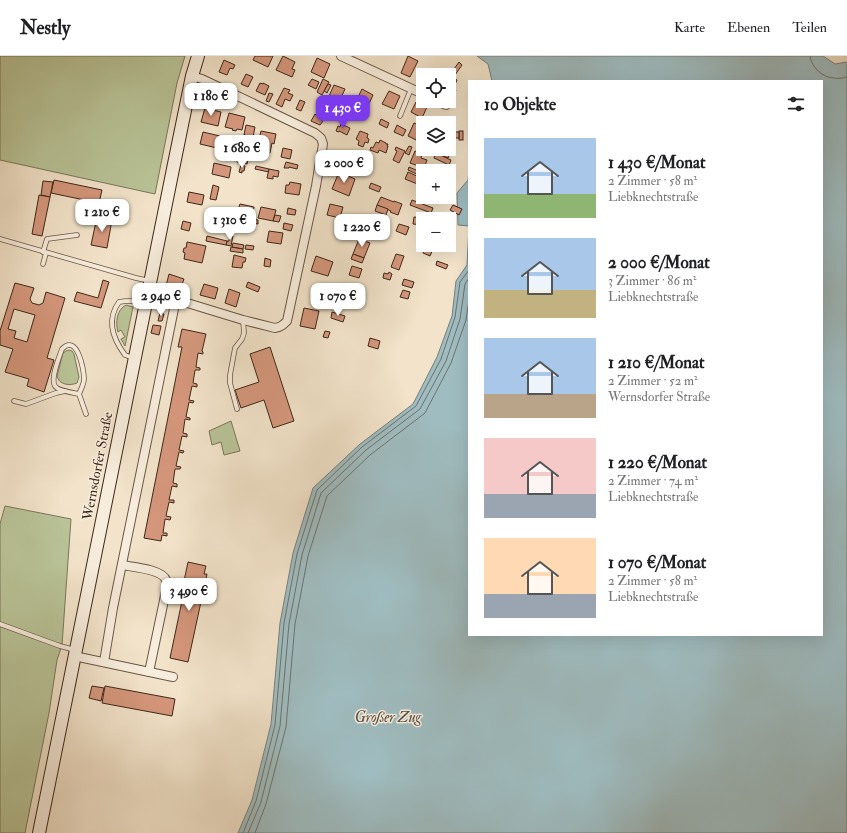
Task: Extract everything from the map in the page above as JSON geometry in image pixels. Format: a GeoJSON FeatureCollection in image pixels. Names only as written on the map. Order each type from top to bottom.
{"type":"FeatureCollection","features":[{"type":"Feature","properties":{"kind":"main road","name":"Wernsdorfer Straße"},"geometry":{"type":"LineString","coordinates":[[39,833],[54,768],[75,653],[134,358],[192,76],[198,56]]}},
{"type":"Feature","properties":{"kind":"street"},"geometry":{"type":"LineString","coordinates":[[342,56],[416,91]]}},
{"type":"Feature","properties":{"kind":"street"},"geometry":{"type":"LineString","coordinates":[[148,292],[243,320],[275,328],[280,327],[287,321],[316,186],[323,144],[321,138],[315,133],[202,79],[192,76]]}},
{"type":"Feature","properties":{"kind":"street"},"geometry":{"type":"LineString","coordinates":[[104,662],[113,608],[176,300]]}},
{"type":"Feature","properties":{"kind":"street"},"geometry":{"type":"LineString","coordinates":[[122,565],[156,571],[166,580],[167,586],[149,672]]}},
{"type":"Feature","properties":{"kind":"street"},"geometry":{"type":"LineString","coordinates":[[75,653],[104,662],[173,677]]}},
{"type":"Feature","properties":{"kind":"lane"},"geometry":{"type":"LineString","coordinates":[[400,116],[411,89]]}},
{"type":"Feature","properties":{"kind":"lane"},"geometry":{"type":"LineString","coordinates":[[43,264],[47,239],[77,235]]}},
{"type":"Feature","properties":{"kind":"lane"},"geometry":{"type":"LineString","coordinates":[[0,239],[136,278],[148,292],[135,300],[119,302],[114,308],[112,322],[112,330],[115,340],[124,355],[134,358]]}},
{"type":"Feature","properties":{"kind":"lane"},"geometry":{"type":"LineString","coordinates":[[238,409],[230,383],[230,374],[235,348],[242,339],[244,333],[243,320]]}},
{"type":"Feature","properties":{"kind":"lane"},"geometry":{"type":"LineString","coordinates":[[79,394],[57,388],[54,384],[53,378],[62,349],[65,346],[72,345],[75,347],[84,372],[84,381],[79,394],[86,414]]}},
{"type":"Feature","properties":{"kind":"lane"},"geometry":{"type":"LineString","coordinates":[[14,401],[26,404],[56,393],[67,391]]}},
{"type":"Feature","properties":{"kind":"lane"},"geometry":{"type":"LineString","coordinates":[[0,624],[75,653]]}},
{"type":"Feature","properties":{"kind":"green space"},"geometry":{"type":"Polygon","coordinates":[[[0,56],[185,56],[177,83],[155,194],[0,160],[0,56]]]}},
{"type":"Feature","properties":{"kind":"green space"},"geometry":{"type":"Polygon","coordinates":[[[126,305],[133,307],[125,346],[121,339],[125,337],[121,330],[118,332],[117,325],[119,313],[126,305]]]}},
{"type":"Feature","properties":{"kind":"green space"},"geometry":{"type":"Polygon","coordinates":[[[69,350],[74,354],[79,377],[77,383],[65,384],[58,379],[57,376],[63,353],[69,350]]]}},
{"type":"Feature","properties":{"kind":"green space"},"geometry":{"type":"Polygon","coordinates":[[[231,421],[240,451],[224,455],[221,442],[212,445],[209,431],[231,421]]]}},
{"type":"Feature","properties":{"kind":"green space"},"geometry":{"type":"Polygon","coordinates":[[[5,506],[71,519],[62,645],[57,660],[49,713],[25,833],[0,833],[0,524],[5,506]]]}},
{"type":"Feature","properties":{"kind":"water","name":"Großer Zug"},"geometry":{"type":"Polygon","coordinates":[[[477,56],[823,56],[835,64],[847,62],[847,833],[238,833],[252,800],[271,724],[280,623],[293,553],[313,488],[360,444],[413,404],[437,357],[452,316],[456,281],[467,265],[468,246],[468,636],[823,636],[823,80],[492,80],[488,64],[477,56]]]}},
{"type":"Feature","properties":{"kind":"water"},"geometry":{"type":"Polygon","coordinates":[[[468,180],[468,226],[458,225],[457,193],[468,180]]]}},
{"type":"Feature","properties":{"kind":"building"},"geometry":{"type":"Polygon","coordinates":[[[255,56],[273,56],[268,67],[253,60],[255,56]]]}},
{"type":"Feature","properties":{"kind":"building"},"geometry":{"type":"Polygon","coordinates":[[[283,56],[295,62],[292,69],[295,70],[292,77],[276,70],[283,56]]]}},
{"type":"Feature","properties":{"kind":"building"},"geometry":{"type":"Polygon","coordinates":[[[408,56],[418,61],[410,77],[401,73],[408,56]]]}},
{"type":"Feature","properties":{"kind":"building"},"geometry":{"type":"Polygon","coordinates":[[[317,58],[330,64],[324,78],[311,72],[317,58]]]}},
{"type":"Feature","properties":{"kind":"building"},"geometry":{"type":"Polygon","coordinates":[[[224,60],[235,65],[233,69],[230,68],[227,75],[219,72],[224,60]]]}},
{"type":"Feature","properties":{"kind":"building"},"geometry":{"type":"Polygon","coordinates":[[[459,62],[462,65],[456,74],[456,68],[455,68],[459,62]]]}},
{"type":"Feature","properties":{"kind":"building"},"geometry":{"type":"Polygon","coordinates":[[[246,74],[253,77],[248,87],[241,84],[246,74]]]}},
{"type":"Feature","properties":{"kind":"building"},"geometry":{"type":"Polygon","coordinates":[[[312,79],[319,82],[316,89],[308,85],[312,79]]]}},
{"type":"Feature","properties":{"kind":"building"},"geometry":{"type":"Polygon","coordinates":[[[323,79],[329,82],[322,95],[317,92],[323,79]]]}},
{"type":"Feature","properties":{"kind":"building"},"geometry":{"type":"Polygon","coordinates":[[[260,83],[269,86],[265,95],[256,91],[260,83]]]}},
{"type":"Feature","properties":{"kind":"building"},"geometry":{"type":"Polygon","coordinates":[[[328,84],[331,85],[327,93],[324,91],[328,84]]]}},
{"type":"Feature","properties":{"kind":"building"},"geometry":{"type":"Polygon","coordinates":[[[334,85],[345,89],[340,100],[329,96],[334,85]]]}},
{"type":"Feature","properties":{"kind":"building"},"geometry":{"type":"Polygon","coordinates":[[[284,88],[290,90],[288,93],[293,95],[290,101],[285,99],[282,107],[276,104],[284,88]]]}},
{"type":"Feature","properties":{"kind":"building"},"geometry":{"type":"Polygon","coordinates":[[[362,89],[373,95],[368,106],[356,101],[362,89]]]}},
{"type":"Feature","properties":{"kind":"building"},"geometry":{"type":"Polygon","coordinates":[[[202,91],[210,93],[207,104],[199,102],[202,91]]]}},
{"type":"Feature","properties":{"kind":"building"},"geometry":{"type":"Polygon","coordinates":[[[389,91],[400,96],[394,109],[382,104],[389,91]]]}},
{"type":"Feature","properties":{"kind":"building"},"geometry":{"type":"Polygon","coordinates":[[[269,93],[273,94],[269,102],[266,101],[269,93]]]}},
{"type":"Feature","properties":{"kind":"building"},"geometry":{"type":"Polygon","coordinates":[[[300,100],[305,102],[301,111],[296,109],[300,100]]]}},
{"type":"Feature","properties":{"kind":"building"},"geometry":{"type":"Polygon","coordinates":[[[416,102],[416,108],[427,108],[423,116],[418,116],[411,112],[416,102]]]}},
{"type":"Feature","properties":{"kind":"building"},"geometry":{"type":"Polygon","coordinates":[[[205,108],[221,112],[218,126],[201,122],[205,108]]]}},
{"type":"Feature","properties":{"kind":"building"},"geometry":{"type":"Polygon","coordinates":[[[319,109],[325,112],[321,120],[323,121],[320,125],[311,121],[319,109]]]}},
{"type":"Feature","properties":{"kind":"building"},"geometry":{"type":"Polygon","coordinates":[[[229,113],[245,117],[242,130],[237,129],[236,131],[225,127],[229,113]]]}},
{"type":"Feature","properties":{"kind":"building"},"geometry":{"type":"Polygon","coordinates":[[[381,119],[389,123],[387,128],[379,124],[381,119]]]}},
{"type":"Feature","properties":{"kind":"building"},"geometry":{"type":"Polygon","coordinates":[[[414,123],[416,124],[416,140],[408,136],[414,123]]]}},
{"type":"Feature","properties":{"kind":"building"},"geometry":{"type":"Polygon","coordinates":[[[341,124],[350,128],[347,135],[336,131],[338,126],[340,127],[341,124]]]}},
{"type":"Feature","properties":{"kind":"building"},"geometry":{"type":"Polygon","coordinates":[[[246,125],[255,127],[253,137],[244,135],[246,125]]]}},
{"type":"Feature","properties":{"kind":"building"},"geometry":{"type":"Polygon","coordinates":[[[397,125],[406,130],[403,136],[394,132],[397,125]]]}},
{"type":"Feature","properties":{"kind":"building"},"geometry":{"type":"Polygon","coordinates":[[[261,131],[276,134],[270,153],[256,150],[261,131]]]}},
{"type":"Feature","properties":{"kind":"building"},"geometry":{"type":"Polygon","coordinates":[[[360,131],[368,134],[367,138],[369,139],[368,143],[365,142],[363,147],[358,145],[359,141],[356,139],[360,131]]]}},
{"type":"Feature","properties":{"kind":"building"},"geometry":{"type":"Polygon","coordinates":[[[459,131],[463,131],[463,140],[459,140],[459,131]]]}},
{"type":"Feature","properties":{"kind":"building"},"geometry":{"type":"Polygon","coordinates":[[[203,132],[220,136],[217,148],[200,144],[203,132]]]}},
{"type":"Feature","properties":{"kind":"building"},"geometry":{"type":"Polygon","coordinates":[[[456,132],[459,132],[459,138],[456,138],[456,132]]]}},
{"type":"Feature","properties":{"kind":"building"},"geometry":{"type":"Polygon","coordinates":[[[380,140],[388,144],[386,153],[379,150],[378,153],[370,150],[376,142],[379,143],[380,140]]]}},
{"type":"Feature","properties":{"kind":"building"},"geometry":{"type":"Polygon","coordinates":[[[409,146],[412,147],[409,155],[405,153],[409,146]]]}},
{"type":"Feature","properties":{"kind":"building"},"geometry":{"type":"Polygon","coordinates":[[[396,147],[405,151],[399,163],[393,160],[397,151],[395,150],[396,147]]]}},
{"type":"Feature","properties":{"kind":"building"},"geometry":{"type":"Polygon","coordinates":[[[283,148],[292,150],[290,159],[281,157],[283,148]]]}},
{"type":"Feature","properties":{"kind":"building"},"geometry":{"type":"Polygon","coordinates":[[[415,151],[416,156],[422,156],[421,158],[427,160],[426,164],[416,165],[410,163],[415,151]]]}},
{"type":"Feature","properties":{"kind":"building"},"geometry":{"type":"Polygon","coordinates":[[[239,152],[249,155],[247,164],[237,162],[239,152]]]}},
{"type":"Feature","properties":{"kind":"building"},"geometry":{"type":"Polygon","coordinates":[[[435,156],[442,156],[451,160],[449,164],[447,164],[434,158],[435,156]]]}},
{"type":"Feature","properties":{"kind":"building"},"geometry":{"type":"Polygon","coordinates":[[[286,162],[298,165],[297,169],[289,167],[284,168],[286,162]]]}},
{"type":"Feature","properties":{"kind":"building"},"geometry":{"type":"Polygon","coordinates":[[[214,163],[231,167],[229,178],[212,174],[214,163]]]}},
{"type":"Feature","properties":{"kind":"building"},"geometry":{"type":"Polygon","coordinates":[[[241,165],[245,166],[242,173],[239,172],[241,165]]]}},
{"type":"Feature","properties":{"kind":"building"},"geometry":{"type":"Polygon","coordinates":[[[256,166],[269,169],[269,172],[255,169],[256,166]]]}},
{"type":"Feature","properties":{"kind":"building"},"geometry":{"type":"Polygon","coordinates":[[[409,167],[416,170],[416,174],[408,170],[409,167]]]}},
{"type":"Feature","properties":{"kind":"building"},"geometry":{"type":"Polygon","coordinates":[[[269,169],[279,171],[278,177],[273,176],[273,179],[267,178],[269,169]]]}},
{"type":"Feature","properties":{"kind":"building"},"geometry":{"type":"Polygon","coordinates":[[[339,172],[355,179],[349,196],[332,189],[339,172]]]}},
{"type":"Feature","properties":{"kind":"building"},"geometry":{"type":"Polygon","coordinates":[[[408,172],[416,176],[416,183],[405,179],[408,172]]]}},
{"type":"Feature","properties":{"kind":"building"},"geometry":{"type":"Polygon","coordinates":[[[54,180],[102,190],[99,203],[51,193],[54,180]]]}},
{"type":"Feature","properties":{"kind":"building"},"geometry":{"type":"Polygon","coordinates":[[[43,181],[53,182],[50,197],[41,195],[43,181]]]}},
{"type":"Feature","properties":{"kind":"building"},"geometry":{"type":"Polygon","coordinates":[[[290,182],[301,184],[299,195],[285,193],[286,185],[289,185],[290,182]]]}},
{"type":"Feature","properties":{"kind":"building"},"geometry":{"type":"Polygon","coordinates":[[[371,183],[381,187],[379,192],[369,188],[371,183]]]}},
{"type":"Feature","properties":{"kind":"building"},"geometry":{"type":"Polygon","coordinates":[[[213,185],[219,187],[216,200],[210,199],[213,185]]]}},
{"type":"Feature","properties":{"kind":"building"},"geometry":{"type":"Polygon","coordinates":[[[189,192],[204,195],[202,205],[187,202],[189,192]]]}},
{"type":"Feature","properties":{"kind":"building"},"geometry":{"type":"Polygon","coordinates":[[[39,195],[50,197],[42,236],[32,234],[39,195]]]}},
{"type":"Feature","properties":{"kind":"building"},"geometry":{"type":"Polygon","coordinates":[[[381,197],[402,204],[398,215],[377,205],[381,197]]]}},
{"type":"Feature","properties":{"kind":"building"},"geometry":{"type":"Polygon","coordinates":[[[412,200],[416,202],[416,204],[422,204],[433,208],[431,212],[428,212],[410,205],[412,200]]]}},
{"type":"Feature","properties":{"kind":"building"},"geometry":{"type":"Polygon","coordinates":[[[240,204],[254,207],[253,214],[238,210],[240,204]]]}},
{"type":"Feature","properties":{"kind":"building"},"geometry":{"type":"Polygon","coordinates":[[[330,204],[343,207],[340,218],[327,215],[330,204]]]}},
{"type":"Feature","properties":{"kind":"building"},"geometry":{"type":"Polygon","coordinates":[[[377,205],[388,209],[386,215],[375,211],[377,205]]]}},
{"type":"Feature","properties":{"kind":"building"},"geometry":{"type":"Polygon","coordinates":[[[453,205],[462,209],[459,215],[450,210],[453,205]]]}},
{"type":"Feature","properties":{"kind":"building"},"geometry":{"type":"Polygon","coordinates":[[[261,207],[276,210],[273,221],[258,218],[261,207]]]}},
{"type":"Feature","properties":{"kind":"building"},"geometry":{"type":"Polygon","coordinates":[[[288,208],[296,210],[295,215],[287,214],[288,208]]]}},
{"type":"Feature","properties":{"kind":"building"},"geometry":{"type":"Polygon","coordinates":[[[275,215],[281,216],[279,222],[273,221],[275,215]]]}},
{"type":"Feature","properties":{"kind":"building"},"geometry":{"type":"Polygon","coordinates":[[[239,216],[258,220],[258,224],[238,220],[239,216]]]}},
{"type":"Feature","properties":{"kind":"building"},"geometry":{"type":"Polygon","coordinates":[[[97,217],[112,220],[107,248],[91,245],[97,217]]]}},
{"type":"Feature","properties":{"kind":"building"},"geometry":{"type":"Polygon","coordinates":[[[226,217],[237,219],[234,230],[224,228],[226,217]]]}},
{"type":"Feature","properties":{"kind":"building"},"geometry":{"type":"Polygon","coordinates":[[[371,217],[384,222],[380,233],[367,228],[371,217]]]}},
{"type":"Feature","properties":{"kind":"building"},"geometry":{"type":"Polygon","coordinates":[[[414,217],[416,217],[416,224],[413,224],[414,217]]]}},
{"type":"Feature","properties":{"kind":"building"},"geometry":{"type":"Polygon","coordinates":[[[237,219],[251,222],[250,225],[236,224],[237,219]]]}},
{"type":"Feature","properties":{"kind":"building"},"geometry":{"type":"Polygon","coordinates":[[[183,221],[191,223],[189,231],[181,229],[183,221]]]}},
{"type":"Feature","properties":{"kind":"building"},"geometry":{"type":"Polygon","coordinates":[[[284,223],[293,225],[291,231],[283,229],[284,223]]]}},
{"type":"Feature","properties":{"kind":"building"},"geometry":{"type":"Polygon","coordinates":[[[399,224],[409,227],[406,235],[396,231],[399,224]]]}},
{"type":"Feature","properties":{"kind":"building"},"geometry":{"type":"Polygon","coordinates":[[[269,231],[283,233],[281,244],[267,242],[269,231]]]}},
{"type":"Feature","properties":{"kind":"building"},"geometry":{"type":"Polygon","coordinates":[[[230,235],[233,236],[231,246],[226,245],[227,241],[229,241],[230,235]]]}},
{"type":"Feature","properties":{"kind":"building"},"geometry":{"type":"Polygon","coordinates":[[[207,236],[227,241],[226,245],[206,241],[207,236]]]}},
{"type":"Feature","properties":{"kind":"building"},"geometry":{"type":"Polygon","coordinates":[[[359,239],[370,243],[364,258],[353,254],[359,239]]]}},
{"type":"Feature","properties":{"kind":"building"},"geometry":{"type":"Polygon","coordinates":[[[187,242],[206,246],[202,263],[184,259],[185,253],[183,252],[184,248],[186,248],[187,242]]]}},
{"type":"Feature","properties":{"kind":"building"},"geometry":{"type":"Polygon","coordinates":[[[233,243],[244,245],[243,249],[232,247],[233,243]]]}},
{"type":"Feature","properties":{"kind":"building"},"geometry":{"type":"Polygon","coordinates":[[[246,245],[254,246],[253,250],[245,249],[246,245]]]}},
{"type":"Feature","properties":{"kind":"building"},"geometry":{"type":"Polygon","coordinates":[[[231,247],[243,249],[243,253],[230,251],[231,247]]]}},
{"type":"Feature","properties":{"kind":"building"},"geometry":{"type":"Polygon","coordinates":[[[423,252],[432,252],[430,256],[423,252]]]}},
{"type":"Feature","properties":{"kind":"building"},"geometry":{"type":"Polygon","coordinates":[[[353,254],[364,258],[362,263],[351,259],[353,254]]]}},
{"type":"Feature","properties":{"kind":"building"},"geometry":{"type":"Polygon","coordinates":[[[396,254],[404,256],[399,270],[391,267],[396,254]]]}},
{"type":"Feature","properties":{"kind":"building"},"geometry":{"type":"Polygon","coordinates":[[[234,255],[246,258],[245,262],[243,262],[242,268],[232,267],[234,255]]]}},
{"type":"Feature","properties":{"kind":"building"},"geometry":{"type":"Polygon","coordinates":[[[316,256],[333,262],[328,276],[311,271],[316,256]]]}},
{"type":"Feature","properties":{"kind":"building"},"geometry":{"type":"Polygon","coordinates":[[[265,258],[271,260],[270,267],[264,266],[265,258]]]}},
{"type":"Feature","properties":{"kind":"building"},"geometry":{"type":"Polygon","coordinates":[[[437,261],[448,265],[446,269],[436,265],[437,261]]]}},
{"type":"Feature","properties":{"kind":"building"},"geometry":{"type":"Polygon","coordinates":[[[352,266],[362,269],[359,278],[349,275],[352,266]]]}},
{"type":"Feature","properties":{"kind":"building"},"geometry":{"type":"Polygon","coordinates":[[[389,272],[392,274],[390,280],[383,278],[384,273],[388,274],[389,272]]]}},
{"type":"Feature","properties":{"kind":"building"},"geometry":{"type":"Polygon","coordinates":[[[169,274],[184,279],[180,290],[166,286],[169,274]]]}},
{"type":"Feature","properties":{"kind":"building"},"geometry":{"type":"Polygon","coordinates":[[[404,279],[414,282],[412,288],[402,285],[404,279]]]}},
{"type":"Feature","properties":{"kind":"building"},"geometry":{"type":"Polygon","coordinates":[[[103,280],[109,282],[101,308],[74,301],[77,292],[98,298],[103,280]]]}},
{"type":"Feature","properties":{"kind":"building"},"geometry":{"type":"Polygon","coordinates":[[[248,282],[260,287],[258,292],[246,287],[248,282]]]}},
{"type":"Feature","properties":{"kind":"building"},"geometry":{"type":"Polygon","coordinates":[[[15,283],[34,288],[30,299],[32,303],[39,305],[43,303],[46,292],[65,298],[47,358],[54,360],[44,392],[27,386],[29,379],[5,372],[13,349],[0,345],[0,331],[15,283]],[[14,309],[8,329],[16,331],[14,338],[27,342],[35,315],[14,309]]]}},
{"type":"Feature","properties":{"kind":"building"},"geometry":{"type":"Polygon","coordinates":[[[204,284],[218,288],[215,299],[200,295],[204,284]]]}},
{"type":"Feature","properties":{"kind":"building"},"geometry":{"type":"Polygon","coordinates":[[[329,287],[347,292],[341,309],[324,304],[329,287]]]}},
{"type":"Feature","properties":{"kind":"building"},"geometry":{"type":"Polygon","coordinates":[[[229,289],[240,293],[236,307],[225,303],[229,289]]]}},
{"type":"Feature","properties":{"kind":"building"},"geometry":{"type":"Polygon","coordinates":[[[403,290],[410,292],[408,299],[400,297],[403,290]]]}},
{"type":"Feature","properties":{"kind":"building"},"geometry":{"type":"Polygon","coordinates":[[[304,308],[319,311],[315,329],[300,326],[304,308]]]}},
{"type":"Feature","properties":{"kind":"building"},"geometry":{"type":"Polygon","coordinates":[[[332,312],[345,316],[343,322],[331,318],[332,312]]]}},
{"type":"Feature","properties":{"kind":"building"},"geometry":{"type":"Polygon","coordinates":[[[160,313],[164,314],[162,321],[158,321],[160,313]]]}},
{"type":"Feature","properties":{"kind":"building"},"geometry":{"type":"Polygon","coordinates":[[[153,325],[161,326],[159,335],[151,333],[153,325]]]}},
{"type":"Feature","properties":{"kind":"building"},"geometry":{"type":"Polygon","coordinates":[[[182,329],[206,334],[202,351],[203,354],[198,353],[196,367],[200,368],[200,370],[195,370],[193,383],[197,384],[197,387],[192,386],[189,400],[194,401],[193,403],[189,402],[186,417],[190,418],[190,420],[185,419],[183,433],[187,434],[187,437],[182,436],[179,450],[184,451],[183,453],[179,452],[176,466],[181,467],[180,469],[175,469],[173,483],[177,484],[177,487],[172,486],[169,500],[174,500],[174,503],[169,502],[166,516],[171,517],[170,520],[165,519],[163,533],[167,533],[167,536],[162,535],[161,541],[144,538],[182,347],[178,347],[182,329]]]}},
{"type":"Feature","properties":{"kind":"building"},"geometry":{"type":"Polygon","coordinates":[[[325,331],[330,332],[328,338],[323,337],[325,331]]]}},
{"type":"Feature","properties":{"kind":"building"},"geometry":{"type":"Polygon","coordinates":[[[370,338],[380,341],[378,349],[368,346],[370,338]]]}},
{"type":"Feature","properties":{"kind":"building"},"geometry":{"type":"Polygon","coordinates":[[[270,347],[294,421],[273,428],[264,400],[241,408],[235,390],[259,382],[250,354],[270,347]]]}},
{"type":"Feature","properties":{"kind":"building"},"geometry":{"type":"Polygon","coordinates":[[[188,562],[206,566],[204,574],[207,574],[188,662],[170,658],[186,582],[184,581],[188,562]]]}},
{"type":"Feature","properties":{"kind":"building"},"geometry":{"type":"Polygon","coordinates":[[[92,686],[104,688],[101,701],[89,698],[92,686]]]}},
{"type":"Feature","properties":{"kind":"building"},"geometry":{"type":"Polygon","coordinates":[[[105,686],[175,699],[172,716],[102,703],[105,686]]]}}]}
